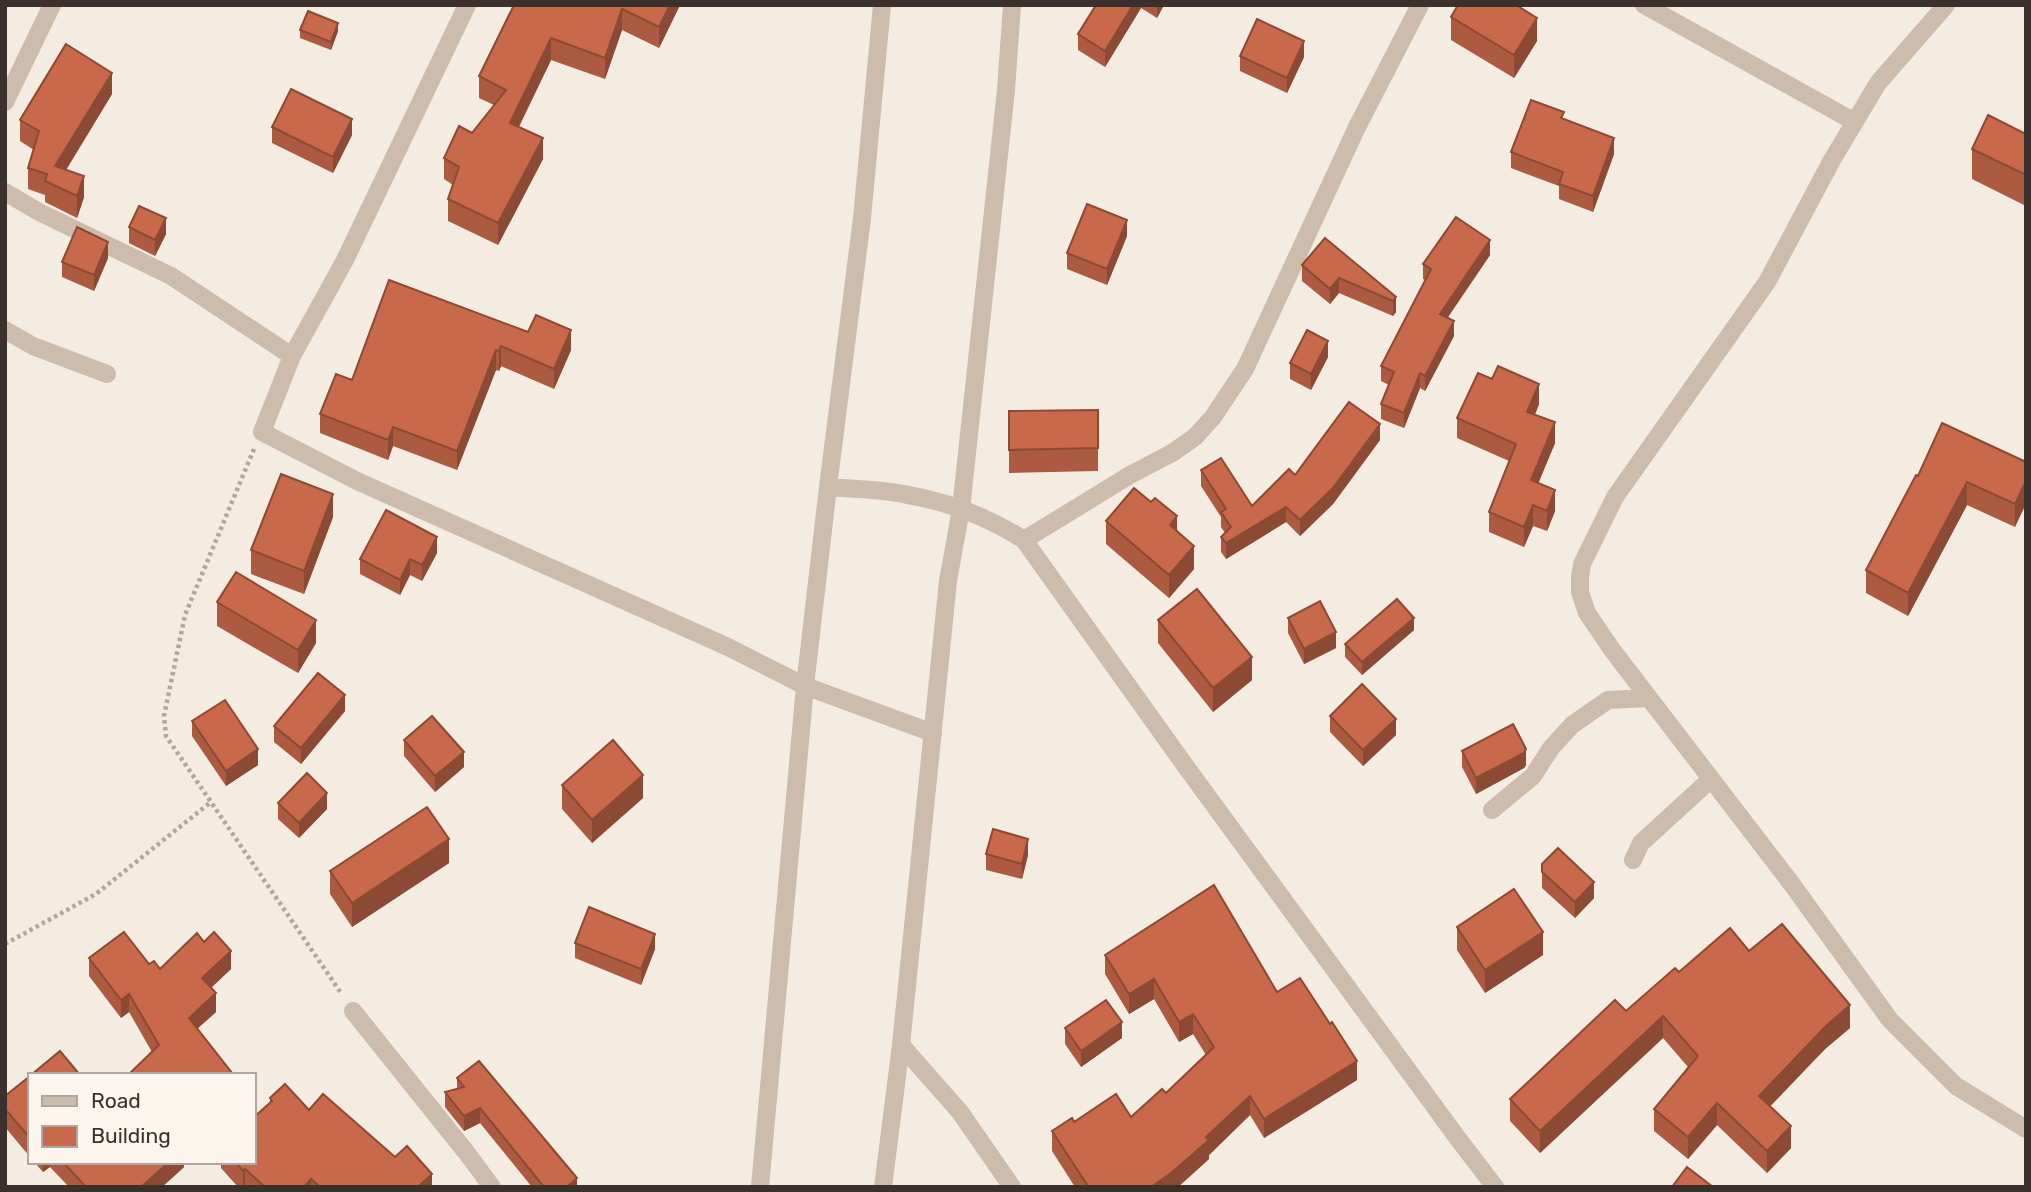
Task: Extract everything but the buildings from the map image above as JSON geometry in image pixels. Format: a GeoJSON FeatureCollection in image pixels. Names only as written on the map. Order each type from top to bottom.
{"type":"FeatureCollection","features":[{"type":"Feature","properties":{"kind":"street"},"geometry":{"type":"LineString","coordinates":[[5,102],[52,5]]}},
{"type":"Feature","properties":{"kind":"street"},"geometry":{"type":"LineString","coordinates":[[467,5],[345,260],[292,356],[261,432],[357,481],[728,647],[805,686],[933,733]]}},
{"type":"Feature","properties":{"kind":"street"},"geometry":{"type":"LineString","coordinates":[[760,1187],[805,686],[862,218],[882,5]]}},
{"type":"Feature","properties":{"kind":"street"},"geometry":{"type":"LineString","coordinates":[[883,1187],[901,1045],[948,581],[961,509],[1006,90],[1012,5]]}},
{"type":"Feature","properties":{"kind":"street"},"geometry":{"type":"LineString","coordinates":[[1024,540],[1130,475],[1172,453],[1195,437],[1213,417],[1245,369],[1346,151],[1420,5]]}},
{"type":"Feature","properties":{"kind":"street"},"geometry":{"type":"LineString","coordinates":[[1644,5],[1855,121]]}},
{"type":"Feature","properties":{"kind":"street"},"geometry":{"type":"LineString","coordinates":[[1946,5],[1878,83],[1767,282],[1615,497],[1582,564],[1580,592],[1587,613],[1791,883],[1890,1020],[1956,1086],[2026,1129]]}},
{"type":"Feature","properties":{"kind":"street"},"geometry":{"type":"LineString","coordinates":[[5,192],[38,212],[171,276],[292,356]]}},
{"type":"Feature","properties":{"kind":"street"},"geometry":{"type":"LineString","coordinates":[[5,330],[33,346],[107,374]]}},
{"type":"Feature","properties":{"kind":"street"},"geometry":{"type":"LineString","coordinates":[[828,487],[903,494],[961,509],[1002,526],[1024,540],[1184,764],[1495,1187]]}},
{"type":"Feature","properties":{"kind":"street"},"geometry":{"type":"LineString","coordinates":[[1492,810],[1533,776],[1551,748],[1573,725],[1608,700],[1649,698]]}},
{"type":"Feature","properties":{"kind":"street"},"geometry":{"type":"LineString","coordinates":[[1633,860],[1641,843],[1711,779]]}},
{"type":"Feature","properties":{"kind":"street"},"geometry":{"type":"LineString","coordinates":[[353,1011],[492,1187]]}},
{"type":"Feature","properties":{"kind":"street"},"geometry":{"type":"LineString","coordinates":[[901,1045],[960,1112],[1012,1187]]}},
{"type":"Feature","properties":{"kind":"path"},"geometry":{"type":"LineString","coordinates":[[261,432],[185,615],[164,716],[166,736],[353,1011]]}},
{"type":"Feature","properties":{"kind":"path"},"geometry":{"type":"LineString","coordinates":[[5,944],[96,894],[211,802]]}}]}
